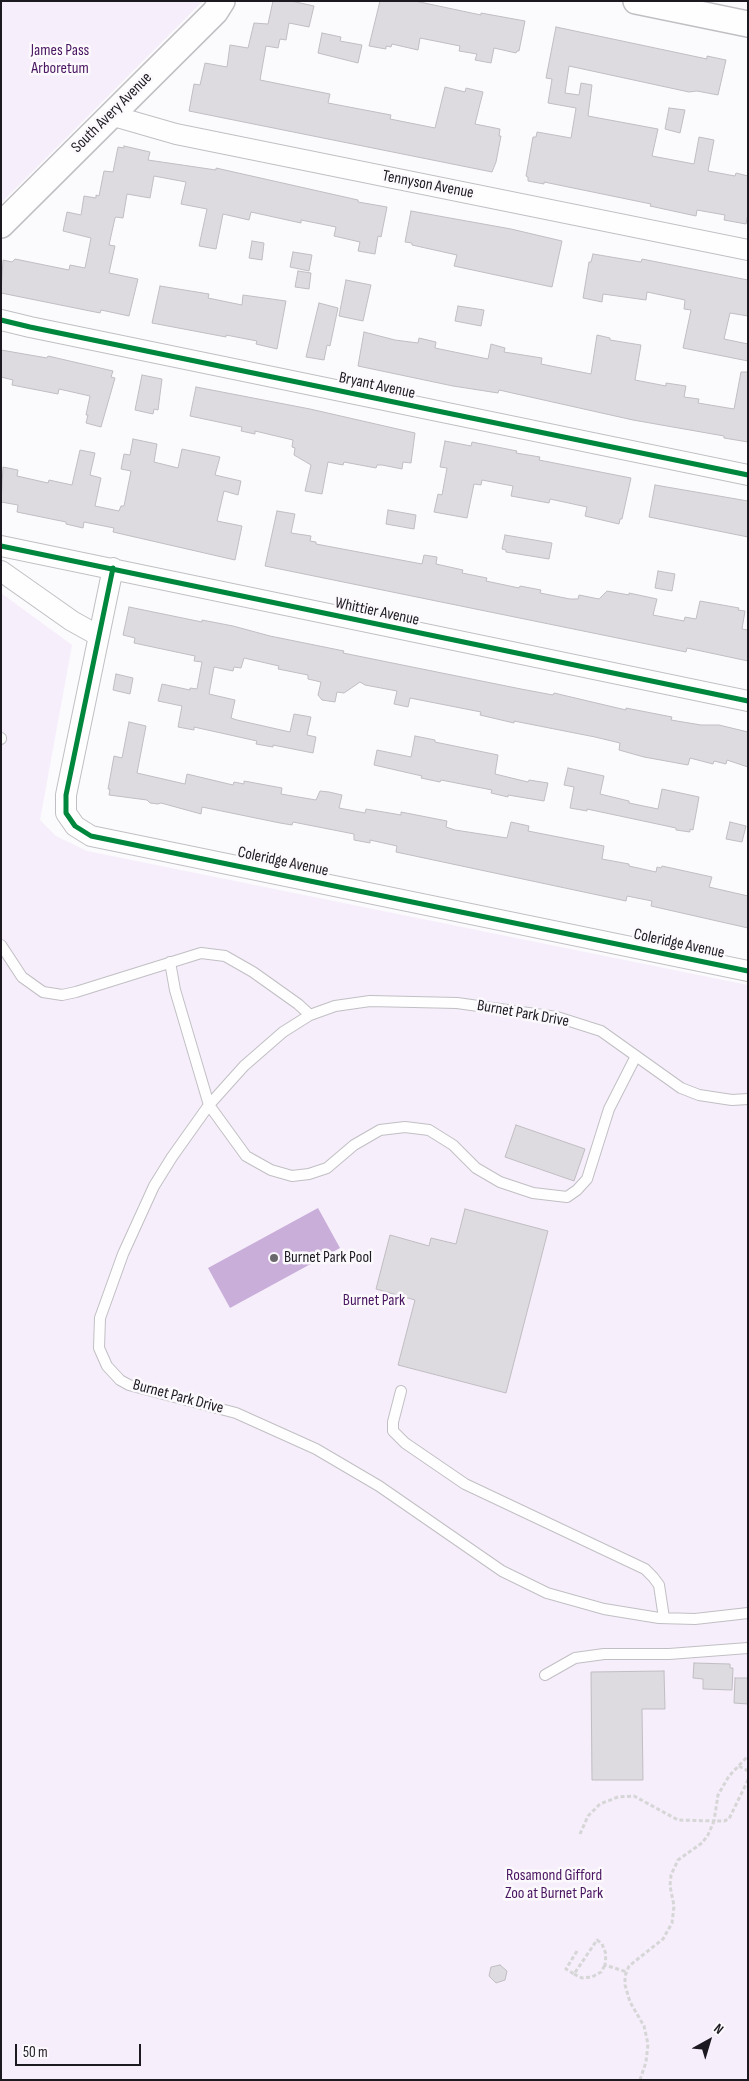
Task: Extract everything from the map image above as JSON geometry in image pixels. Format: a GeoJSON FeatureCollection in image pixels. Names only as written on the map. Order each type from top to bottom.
{"type":"FeatureCollection","features":[{"type":"Feature","properties":{"kind":"street"},"geometry":{"type":"LineString","coordinates":[[636,1],[702,8],[748,24]]}},
{"type":"Feature","properties":{"kind":"street","name":"South Avery Avenue"},"geometry":{"type":"LineString","coordinates":[[1,225],[222,5]]}},
{"type":"Feature","properties":{"kind":"street","name":"Tennyson Avenue"},"geometry":{"type":"LineString","coordinates":[[110,115],[176,134],[748,250]]}},
{"type":"Feature","properties":{"kind":"street","name":"Bryant Avenue"},"geometry":{"type":"LineString","coordinates":[[1,320],[748,475]]}},
{"type":"Feature","properties":{"kind":"street","name":"Whittier Avenue"},"geometry":{"type":"LineString","coordinates":[[1,546],[748,701]]}},
{"type":"Feature","properties":{"kind":"street","name":"Coleridge Avenue"},"geometry":{"type":"LineString","coordinates":[[113,568],[66,795],[66,814],[75,826],[91,836],[748,971]]}},
{"type":"Feature","properties":{"kind":"street"},"geometry":{"type":"LineString","coordinates":[[1,571],[72,621],[98,636]]}},
{"type":"Feature","properties":{"kind":"lane"},"geometry":{"type":"LineString","coordinates":[[1,945],[22,977],[43,992],[62,995],[201,953],[225,956],[253,972],[298,1004],[310,1016]]}},
{"type":"Feature","properties":{"kind":"lane"},"geometry":{"type":"LineString","coordinates":[[170,962],[176,990],[209,1105],[246,1156],[270,1170],[292,1176],[309,1174],[327,1168],[354,1145],[380,1130],[405,1127],[429,1130],[453,1145],[476,1168],[500,1182],[533,1193],[567,1197],[587,1179],[609,1109],[636,1056]]}},
{"type":"Feature","properties":{"kind":"lane","name":"Burnet Park Drive"},"geometry":{"type":"LineString","coordinates":[[748,1099],[732,1100],[699,1095],[681,1088],[602,1031],[557,1017],[456,1003],[370,1000],[335,1006],[310,1016],[283,1032],[244,1066],[209,1105],[172,1157],[154,1186],[123,1254],[100,1318],[99,1348],[107,1366],[120,1380],[129,1385],[236,1413],[316,1450],[379,1486],[502,1571],[547,1593],[580,1604],[615,1612],[664,1618],[695,1619],[748,1612]]}},
{"type":"Feature","properties":{"kind":"lane"},"geometry":{"type":"LineString","coordinates":[[401,1391],[393,1422],[394,1431],[405,1443],[465,1484],[645,1569],[659,1585],[664,1618]]}},
{"type":"Feature","properties":{"kind":"lane"},"geometry":{"type":"LineString","coordinates":[[545,1675],[575,1658],[604,1654],[669,1654],[748,1648]]}},
{"type":"Feature","properties":{"kind":"path"},"geometry":{"type":"LineString","coordinates":[[640,2080],[646,2062],[648,2044],[644,2026],[630,2002],[625,1985],[629,1966],[666,1935],[674,1915],[670,1886],[671,1875],[678,1860],[702,1843],[708,1835],[714,1821],[718,1795],[729,1776],[748,1756]]}},
{"type":"Feature","properties":{"kind":"path"},"geometry":{"type":"LineString","coordinates":[[739,1766],[748,1771]]}},
{"type":"Feature","properties":{"kind":"path"},"geometry":{"type":"LineString","coordinates":[[580,1834],[588,1816],[600,1804],[618,1797],[634,1796],[678,1820],[724,1821],[728,1819],[748,1780]]}},
{"type":"Feature","properties":{"kind":"path"},"geometry":{"type":"LineString","coordinates":[[574,1974],[597,1940],[602,1944],[606,1954],[605,1965],[598,1975],[582,1978],[574,1974],[566,1969],[576,1952]]}},
{"type":"Feature","properties":{"kind":"path"},"geometry":{"type":"LineString","coordinates":[[605,1965],[627,1972]]}},
{"type":"Feature","properties":{"kind":"green space","name":"James Pass Arboretum"},"geometry":{"type":"Polygon","coordinates":[[[1,1],[203,1],[1,203],[1,1]]]}},
{"type":"Feature","properties":{"kind":"green space","name":"Burnet Park"},"geometry":{"type":"Polygon","coordinates":[[[1,593],[72,645],[40,820],[56,836],[87,851],[748,985],[748,2080],[1,2080],[1,593]]]}},
{"type":"Feature","properties":{"kind":"shaded area","name":"Burnet Park Pool"},"geometry":{"type":"Polygon","coordinates":[[[318,1208],[340,1248],[230,1308],[208,1268],[318,1208]]]}},
{"type":"Feature","properties":{"kind":"building"},"geometry":{"type":"Polygon","coordinates":[[[273,1],[291,1],[314,6],[309,27],[289,23],[286,40],[280,39],[278,48],[266,46],[260,80],[330,94],[328,103],[391,115],[390,119],[435,128],[445,87],[465,92],[466,88],[483,92],[475,124],[500,129],[499,136],[501,136],[492,172],[189,111],[194,84],[200,85],[205,63],[227,67],[230,45],[248,48],[254,23],[268,24],[273,1]]]}},
{"type":"Feature","properties":{"kind":"building"},"geometry":{"type":"Polygon","coordinates":[[[380,1],[415,1],[481,15],[481,13],[525,21],[519,51],[516,53],[494,48],[491,63],[475,60],[477,54],[459,51],[460,46],[420,38],[418,50],[392,44],[391,47],[386,46],[386,49],[369,46],[380,1]]]}},
{"type":"Feature","properties":{"kind":"building"},"geometry":{"type":"Polygon","coordinates":[[[556,27],[707,59],[707,56],[726,60],[718,95],[697,91],[689,92],[569,66],[565,93],[579,95],[581,83],[592,85],[588,116],[658,129],[652,156],[694,164],[699,137],[714,140],[708,171],[735,176],[736,173],[748,176],[748,214],[746,224],[724,220],[725,215],[697,210],[696,216],[650,206],[651,204],[544,182],[544,184],[528,181],[526,176],[533,137],[536,137],[537,132],[571,138],[576,108],[548,103],[552,79],[546,78],[556,27]]]}},
{"type":"Feature","properties":{"kind":"building"},"geometry":{"type":"Polygon","coordinates":[[[322,33],[341,37],[340,41],[362,45],[358,63],[318,53],[322,33]]]}},
{"type":"Feature","properties":{"kind":"building"},"geometry":{"type":"Polygon","coordinates":[[[669,108],[685,110],[680,133],[665,129],[669,108]]]}},
{"type":"Feature","properties":{"kind":"building"},"geometry":{"type":"Polygon","coordinates":[[[124,146],[150,152],[148,160],[216,170],[216,168],[358,200],[358,202],[387,207],[381,237],[378,236],[375,254],[358,251],[360,242],[334,236],[336,227],[301,220],[301,223],[251,212],[249,220],[223,214],[216,249],[199,246],[207,209],[181,204],[186,182],[154,176],[150,198],[127,194],[123,218],[115,218],[109,245],[115,246],[109,273],[138,279],[129,316],[101,310],[100,313],[1,293],[3,260],[12,262],[15,259],[69,270],[70,265],[85,268],[91,238],[63,231],[67,212],[81,215],[84,196],[96,198],[96,195],[99,196],[104,171],[113,172],[118,147],[124,148],[124,146]]]}},
{"type":"Feature","properties":{"kind":"building"},"geometry":{"type":"Polygon","coordinates":[[[411,211],[511,229],[562,241],[552,287],[454,266],[457,255],[405,242],[411,211]]]}},
{"type":"Feature","properties":{"kind":"building"},"geometry":{"type":"Polygon","coordinates":[[[252,241],[264,243],[262,260],[249,258],[252,241]]]}},
{"type":"Feature","properties":{"kind":"building"},"geometry":{"type":"Polygon","coordinates":[[[293,252],[312,255],[309,271],[290,267],[293,252]]]}},
{"type":"Feature","properties":{"kind":"building"},"geometry":{"type":"Polygon","coordinates":[[[593,254],[641,262],[642,259],[748,280],[748,316],[730,313],[724,339],[748,344],[748,361],[683,348],[691,310],[684,309],[685,300],[647,292],[646,300],[603,294],[602,302],[583,298],[589,262],[591,262],[593,254]]]}},
{"type":"Feature","properties":{"kind":"building"},"geometry":{"type":"Polygon","coordinates":[[[298,271],[311,273],[309,289],[295,287],[298,271]]]}},
{"type":"Feature","properties":{"kind":"building"},"geometry":{"type":"Polygon","coordinates":[[[346,280],[371,285],[363,321],[339,316],[346,280]]]}},
{"type":"Feature","properties":{"kind":"building"},"geometry":{"type":"Polygon","coordinates":[[[160,286],[209,294],[208,298],[242,305],[243,295],[286,301],[277,349],[256,344],[257,341],[152,323],[160,286]]]}},
{"type":"Feature","properties":{"kind":"building"},"geometry":{"type":"Polygon","coordinates":[[[319,303],[338,308],[330,346],[327,345],[324,360],[306,357],[319,303]]]}},
{"type":"Feature","properties":{"kind":"building"},"geometry":{"type":"Polygon","coordinates":[[[458,306],[484,310],[481,326],[455,321],[458,306]]]}},
{"type":"Feature","properties":{"kind":"building"},"geometry":{"type":"Polygon","coordinates":[[[364,332],[395,340],[418,343],[419,338],[436,342],[435,348],[488,359],[491,344],[505,348],[504,352],[542,358],[541,364],[591,374],[597,335],[610,338],[610,340],[641,345],[635,380],[666,386],[666,383],[686,386],[684,397],[699,399],[698,403],[734,409],[741,372],[748,372],[748,442],[633,420],[499,390],[498,393],[453,386],[358,366],[364,332]]]}},
{"type":"Feature","properties":{"kind":"building"},"geometry":{"type":"Polygon","coordinates":[[[1,350],[47,358],[48,356],[113,371],[111,377],[115,378],[101,427],[86,423],[90,396],[59,389],[58,394],[12,385],[13,380],[1,377],[1,350]]]}},
{"type":"Feature","properties":{"kind":"building"},"geometry":{"type":"Polygon","coordinates":[[[142,375],[162,379],[158,410],[154,409],[153,414],[135,410],[142,375]]]}},
{"type":"Feature","properties":{"kind":"building"},"geometry":{"type":"Polygon","coordinates":[[[196,387],[310,409],[415,433],[411,463],[403,462],[402,469],[382,465],[377,465],[376,468],[344,462],[343,465],[328,462],[322,494],[305,491],[311,465],[294,455],[293,440],[255,431],[255,434],[241,431],[242,427],[190,416],[196,387]]]}},
{"type":"Feature","properties":{"kind":"building"},"geometry":{"type":"Polygon","coordinates":[[[133,439],[157,444],[154,462],[178,468],[182,449],[220,457],[215,475],[241,481],[238,495],[224,491],[217,521],[242,526],[235,560],[113,532],[114,528],[84,522],[83,528],[66,524],[66,522],[17,512],[18,505],[1,502],[3,467],[18,470],[17,476],[48,483],[49,480],[72,485],[80,450],[95,453],[90,475],[101,478],[95,506],[119,511],[121,506],[124,506],[131,471],[121,469],[124,454],[130,455],[133,439]]]}},
{"type":"Feature","properties":{"kind":"building"},"geometry":{"type":"Polygon","coordinates":[[[445,441],[471,446],[472,442],[540,457],[539,460],[631,478],[622,519],[620,519],[619,524],[585,516],[587,507],[550,499],[549,503],[511,496],[513,486],[482,480],[481,485],[474,484],[467,518],[434,512],[438,494],[442,495],[447,468],[440,467],[445,441]]]}},
{"type":"Feature","properties":{"kind":"building"},"geometry":{"type":"Polygon","coordinates":[[[655,485],[748,501],[748,537],[649,517],[655,485]]]}},
{"type":"Feature","properties":{"kind":"building"},"geometry":{"type":"Polygon","coordinates":[[[388,510],[416,515],[414,529],[386,524],[388,510]]]}},
{"type":"Feature","properties":{"kind":"building"},"geometry":{"type":"Polygon","coordinates":[[[277,511],[295,514],[291,533],[311,536],[310,541],[316,542],[316,544],[422,564],[424,555],[437,557],[436,564],[463,570],[462,573],[487,578],[486,581],[519,588],[520,586],[541,590],[540,593],[570,599],[578,599],[579,595],[599,599],[607,591],[629,595],[629,593],[657,599],[653,615],[684,621],[685,617],[696,619],[700,601],[739,608],[738,610],[745,611],[742,629],[748,630],[748,661],[687,648],[686,652],[265,566],[277,511]]]}},
{"type":"Feature","properties":{"kind":"building"},"geometry":{"type":"Polygon","coordinates":[[[505,535],[552,543],[549,559],[506,552],[506,550],[502,549],[505,535]]]}},
{"type":"Feature","properties":{"kind":"building"},"geometry":{"type":"Polygon","coordinates":[[[658,571],[675,574],[672,591],[655,588],[658,571]]]}},
{"type":"Feature","properties":{"kind":"building"},"geometry":{"type":"Polygon","coordinates":[[[129,607],[202,622],[202,620],[233,626],[270,636],[344,651],[343,653],[521,689],[553,695],[554,693],[626,710],[626,708],[672,717],[671,720],[701,725],[719,725],[748,732],[748,767],[727,760],[726,764],[714,761],[713,764],[690,758],[688,765],[644,757],[619,750],[620,743],[514,721],[514,723],[480,715],[481,712],[410,698],[408,707],[394,704],[397,691],[365,685],[360,682],[344,693],[337,692],[335,702],[322,700],[318,695],[321,682],[308,679],[308,675],[278,669],[279,666],[244,658],[241,668],[234,667],[233,671],[214,667],[209,694],[235,700],[231,718],[290,732],[294,714],[311,717],[307,735],[316,737],[313,753],[273,745],[273,747],[256,744],[257,741],[194,727],[194,730],[178,727],[182,706],[158,701],[162,684],[190,690],[190,688],[197,689],[202,662],[194,661],[195,656],[134,643],[135,638],[123,635],[129,607]]]}},
{"type":"Feature","properties":{"kind":"building"},"geometry":{"type":"Polygon","coordinates":[[[116,674],[133,678],[130,694],[113,690],[116,674]]]}},
{"type":"Feature","properties":{"kind":"building"},"geometry":{"type":"Polygon","coordinates":[[[129,722],[146,726],[137,773],[185,784],[187,774],[233,785],[234,782],[244,784],[244,781],[282,788],[281,794],[316,800],[320,791],[329,792],[342,795],[339,808],[365,813],[366,809],[401,815],[401,812],[447,821],[446,827],[455,830],[507,838],[511,822],[529,826],[528,831],[604,846],[602,859],[656,872],[657,867],[661,868],[662,866],[712,877],[709,887],[748,896],[748,928],[651,906],[652,901],[627,896],[626,901],[396,852],[397,846],[370,840],[370,843],[354,840],[354,834],[293,822],[292,825],[280,823],[202,807],[201,814],[161,803],[150,803],[147,800],[109,795],[110,789],[108,789],[114,756],[122,758],[129,722]]]}},
{"type":"Feature","properties":{"kind":"building"},"geometry":{"type":"Polygon","coordinates":[[[415,736],[498,755],[495,774],[528,782],[529,780],[548,783],[544,801],[508,795],[508,797],[491,793],[492,790],[421,778],[422,776],[374,765],[377,750],[411,757],[415,736]]]}},
{"type":"Feature","properties":{"kind":"building"},"geometry":{"type":"Polygon","coordinates":[[[568,768],[604,776],[600,794],[629,801],[629,803],[658,809],[662,789],[699,797],[693,830],[690,829],[690,832],[676,830],[676,828],[587,809],[587,811],[570,808],[574,787],[564,785],[568,768]]]}},
{"type":"Feature","properties":{"kind":"building"},"geometry":{"type":"Polygon","coordinates":[[[730,822],[746,826],[742,842],[726,839],[730,822]]]}},
{"type":"Feature","properties":{"kind":"building"},"geometry":{"type":"Polygon","coordinates":[[[516,1125],[585,1149],[574,1181],[505,1157],[516,1125]]]}},
{"type":"Feature","properties":{"kind":"building"},"geometry":{"type":"Polygon","coordinates":[[[465,1209],[548,1231],[506,1393],[398,1365],[415,1300],[376,1289],[390,1235],[429,1246],[431,1238],[456,1244],[465,1209]]]}},
{"type":"Feature","properties":{"kind":"building"},"geometry":{"type":"Polygon","coordinates":[[[694,1663],[730,1664],[730,1668],[733,1668],[732,1690],[703,1689],[703,1679],[693,1678],[694,1663]]]}},
{"type":"Feature","properties":{"kind":"building"},"geometry":{"type":"Polygon","coordinates":[[[664,1671],[665,1709],[642,1709],[643,1780],[592,1780],[591,1672],[664,1671]]]}},
{"type":"Feature","properties":{"kind":"building"},"geometry":{"type":"Polygon","coordinates":[[[735,1678],[748,1678],[748,1704],[734,1703],[735,1678]]]}},
{"type":"Feature","properties":{"kind":"building"},"geometry":{"type":"Polygon","coordinates":[[[500,1965],[507,1971],[505,1980],[496,1983],[489,1976],[491,1967],[500,1965]]]}},
{"type":"Feature","properties":{"kind":"cycle path"},"geometry":{"type":"LineString","coordinates":[[1,320],[748,475]]}},
{"type":"Feature","properties":{"kind":"cycle path"},"geometry":{"type":"LineString","coordinates":[[1,546],[748,701]]}},
{"type":"Feature","properties":{"kind":"cycle path"},"geometry":{"type":"LineString","coordinates":[[113,568],[66,795],[66,813],[75,826],[91,836],[748,971]]}},
{"type":"Feature","properties":{"kind":"place","name":"Burnet Park Pool"},"geometry":{"type":"Point","coordinates":[274,1258]}},
{"type":"Feature","properties":{"kind":"park label","name":"Rosamond Gifford Zoo at Burnet Park"},"geometry":{"type":"Point","coordinates":[554,1885]}}]}
